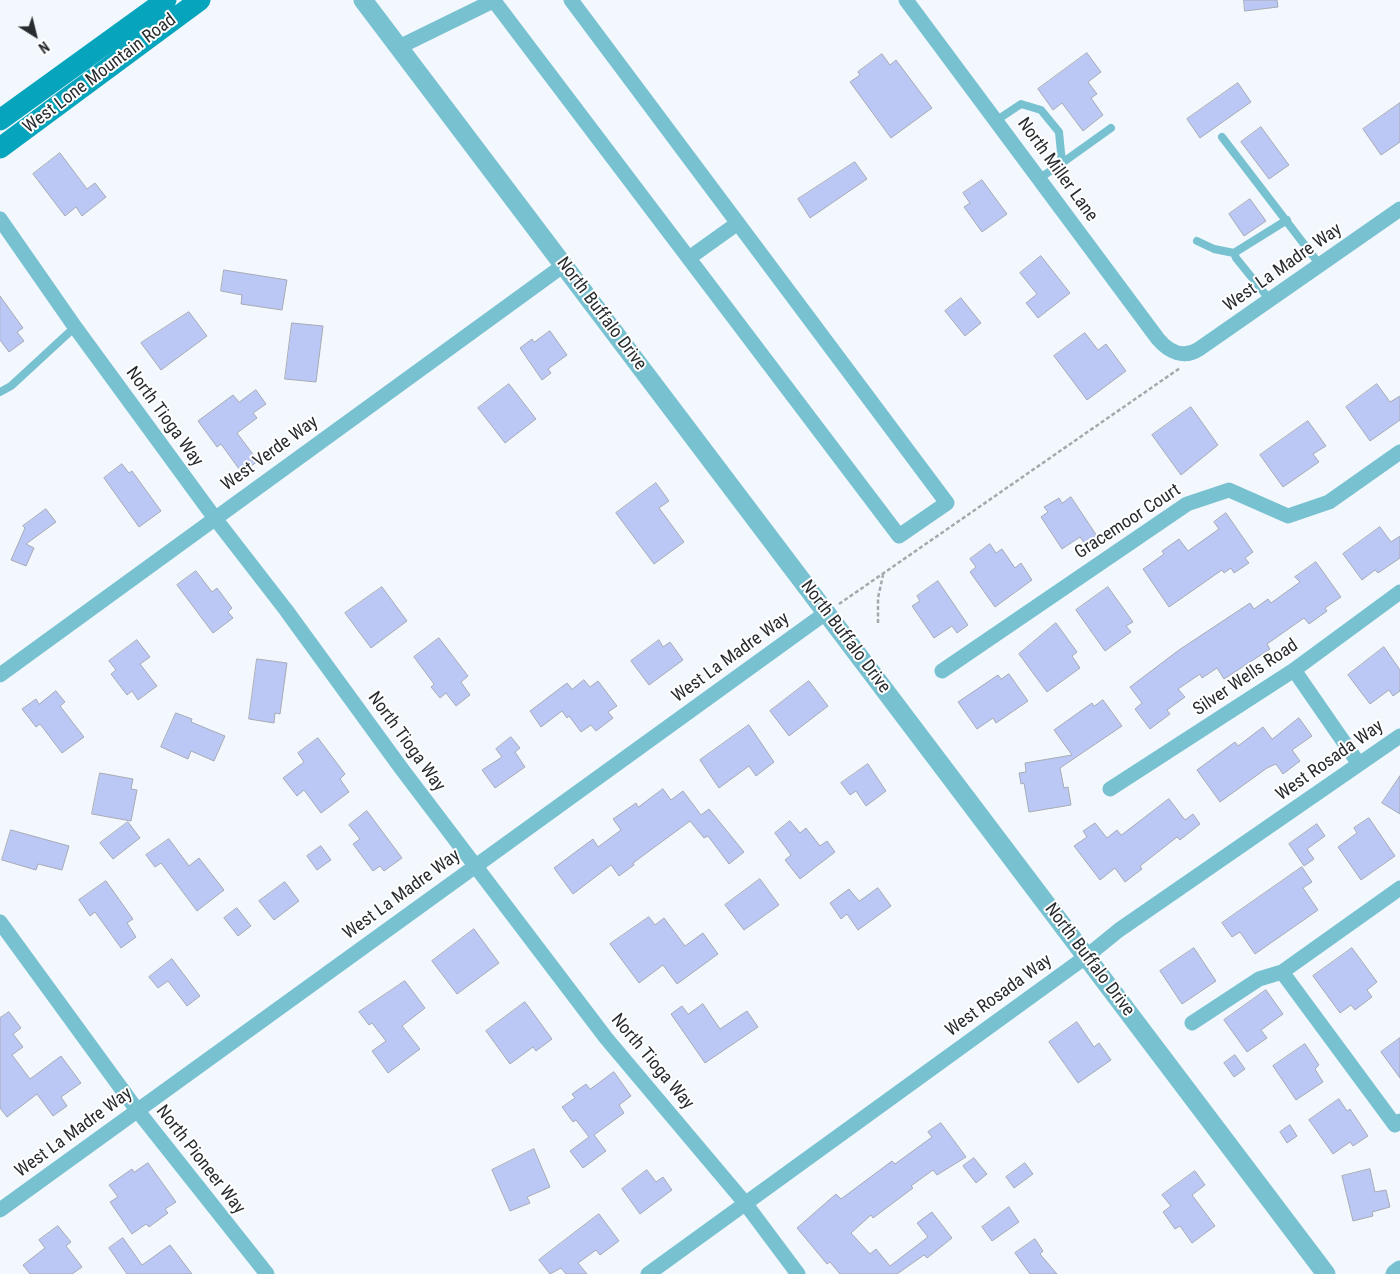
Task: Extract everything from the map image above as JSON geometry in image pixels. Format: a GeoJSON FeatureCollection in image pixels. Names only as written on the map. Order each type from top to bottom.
{"type":"FeatureCollection","features":[{"type":"Feature","properties":{"kind":"main road","name":"West Lone Mountain Road"},"geometry":{"type":"LineString","coordinates":[[0,120],[166,0]]}},
{"type":"Feature","properties":{"kind":"main road","name":"West Lone Mountain Road"},"geometry":{"type":"LineString","coordinates":[[0,148],[200,0]]}},
{"type":"Feature","properties":{"kind":"street","name":"North Buffalo Drive"},"geometry":{"type":"LineString","coordinates":[[363,0],[1326,1274]]}},
{"type":"Feature","properties":{"kind":"street"},"geometry":{"type":"LineString","coordinates":[[399,46],[495,0],[899,536],[947,502],[571,0]]}},
{"type":"Feature","properties":{"kind":"street","name":"North Miller Lane"},"geometry":{"type":"LineString","coordinates":[[906,0],[1163,344],[1174,352],[1185,354]]}},
{"type":"Feature","properties":{"kind":"street","name":"West La Madre Way"},"geometry":{"type":"LineString","coordinates":[[1185,354],[1199,349],[1400,209]]}},
{"type":"Feature","properties":{"kind":"street","name":"North Tioga Way"},"geometry":{"type":"LineString","coordinates":[[0,219],[75,327],[214,517],[286,610],[475,866],[606,1038],[745,1203],[798,1274]]}},
{"type":"Feature","properties":{"kind":"street"},"geometry":{"type":"LineString","coordinates":[[689,258],[738,223]]}},
{"type":"Feature","properties":{"kind":"street","name":"West Verde Way"},"geometry":{"type":"LineString","coordinates":[[0,675],[214,517],[564,265]]}},
{"type":"Feature","properties":{"kind":"street","name":"Gracemoor Court"},"geometry":{"type":"LineString","coordinates":[[942,671],[1187,504],[1229,490],[1288,516],[1329,502],[1400,452]]}},
{"type":"Feature","properties":{"kind":"street","name":"Silver Wells Road"},"geometry":{"type":"LineString","coordinates":[[1110,789],[1294,670],[1400,592]]}},
{"type":"Feature","properties":{"kind":"street","name":"West La Madre Way"},"geometry":{"type":"LineString","coordinates":[[0,1210],[827,612]]}},
{"type":"Feature","properties":{"kind":"street"},"geometry":{"type":"LineString","coordinates":[[1294,670],[1359,764]]}},
{"type":"Feature","properties":{"kind":"street","name":"West Rosada Way"},"geometry":{"type":"LineString","coordinates":[[648,1274],[1087,956],[1119,930],[1400,736]]}},
{"type":"Feature","properties":{"kind":"street"},"geometry":{"type":"LineString","coordinates":[[1192,1023],[1258,979],[1282,972],[1400,888]]}},
{"type":"Feature","properties":{"kind":"street","name":"North Pioneer Way"},"geometry":{"type":"LineString","coordinates":[[0,922],[138,1110],[267,1274]]}},
{"type":"Feature","properties":{"kind":"street"},"geometry":{"type":"LineString","coordinates":[[1282,972],[1395,1125],[1400,1121]]}},
{"type":"Feature","properties":{"kind":"street"},"geometry":{"type":"LineString","coordinates":[[1395,1274],[1400,1270]]}},
{"type":"Feature","properties":{"kind":"lane"},"geometry":{"type":"LineString","coordinates":[[997,120],[1021,104],[1041,110],[1059,132],[1062,162]]}},
{"type":"Feature","properties":{"kind":"lane"},"geometry":{"type":"LineString","coordinates":[[1040,178],[1111,128]]}},
{"type":"Feature","properties":{"kind":"lane"},"geometry":{"type":"LineString","coordinates":[[1222,137],[1320,265]]}},
{"type":"Feature","properties":{"kind":"lane"},"geometry":{"type":"LineString","coordinates":[[1197,241],[1214,249],[1234,253],[1286,220]]}},
{"type":"Feature","properties":{"kind":"lane"},"geometry":{"type":"LineString","coordinates":[[1234,253],[1270,300]]}},
{"type":"Feature","properties":{"kind":"lane"},"geometry":{"type":"LineString","coordinates":[[0,392],[11,386],[75,327]]}},
{"type":"Feature","properties":{"kind":"path"},"geometry":{"type":"LineString","coordinates":[[827,612],[1181,368],[1185,354]]}},
{"type":"Feature","properties":{"kind":"path"},"geometry":{"type":"LineString","coordinates":[[878,623],[878,598],[884,574]]}},
{"type":"Feature","properties":{"kind":"building"},"geometry":{"type":"Polygon","coordinates":[[[1244,0],[1277,0],[1278,7],[1245,11],[1244,0]]]}},
{"type":"Feature","properties":{"kind":"building"},"geometry":{"type":"Polygon","coordinates":[[[1087,53],[1101,72],[1088,82],[1097,94],[1091,98],[1103,115],[1083,131],[1062,103],[1053,110],[1038,89],[1087,53]]]}},
{"type":"Feature","properties":{"kind":"building"},"geometry":{"type":"Polygon","coordinates":[[[882,54],[890,65],[896,60],[932,108],[891,138],[850,82],[860,75],[858,72],[882,54]]]}},
{"type":"Feature","properties":{"kind":"building"},"geometry":{"type":"Polygon","coordinates":[[[1238,83],[1251,102],[1200,138],[1187,119],[1238,83]]]}},
{"type":"Feature","properties":{"kind":"building"},"geometry":{"type":"Polygon","coordinates":[[[1400,103],[1400,142],[1381,155],[1363,129],[1400,103]]]}},
{"type":"Feature","properties":{"kind":"building"},"geometry":{"type":"Polygon","coordinates":[[[1261,127],[1289,165],[1269,179],[1241,142],[1261,127]]]}},
{"type":"Feature","properties":{"kind":"building"},"geometry":{"type":"Polygon","coordinates":[[[60,153],[87,189],[95,183],[106,197],[82,216],[76,207],[65,216],[33,174],[60,153]]]}},
{"type":"Feature","properties":{"kind":"building"},"geometry":{"type":"Polygon","coordinates":[[[855,162],[867,179],[810,218],[798,199],[855,162]]]}},
{"type":"Feature","properties":{"kind":"building"},"geometry":{"type":"Polygon","coordinates":[[[982,180],[1007,214],[982,232],[964,207],[970,203],[963,193],[982,180]]]}},
{"type":"Feature","properties":{"kind":"building"},"geometry":{"type":"Polygon","coordinates":[[[1250,199],[1266,221],[1244,236],[1229,214],[1250,199]]]}},
{"type":"Feature","properties":{"kind":"building"},"geometry":{"type":"Polygon","coordinates":[[[1041,256],[1070,293],[1038,318],[1026,303],[1037,294],[1020,273],[1041,256]]]}},
{"type":"Feature","properties":{"kind":"building"},"geometry":{"type":"Polygon","coordinates":[[[224,270],[287,280],[282,310],[241,304],[242,295],[221,291],[224,270]]]}},
{"type":"Feature","properties":{"kind":"building"},"geometry":{"type":"Polygon","coordinates":[[[0,296],[23,328],[17,332],[24,341],[9,352],[0,340],[0,296]]]}},
{"type":"Feature","properties":{"kind":"building"},"geometry":{"type":"Polygon","coordinates":[[[961,298],[981,323],[965,336],[945,311],[961,298]]]}},
{"type":"Feature","properties":{"kind":"building"},"geometry":{"type":"Polygon","coordinates":[[[189,312],[207,336],[161,370],[141,343],[189,312]]]}},
{"type":"Feature","properties":{"kind":"building"},"geometry":{"type":"Polygon","coordinates":[[[292,323],[323,326],[316,382],[285,379],[292,323]]]}},
{"type":"Feature","properties":{"kind":"building"},"geometry":{"type":"Polygon","coordinates":[[[550,331],[567,355],[548,369],[551,373],[542,380],[520,348],[532,339],[534,342],[550,331]]]}},
{"type":"Feature","properties":{"kind":"building"},"geometry":{"type":"Polygon","coordinates":[[[1085,333],[1098,350],[1106,344],[1126,371],[1087,400],[1054,356],[1085,333]]]}},
{"type":"Feature","properties":{"kind":"building"},"geometry":{"type":"Polygon","coordinates":[[[509,384],[536,419],[505,443],[478,408],[509,384]]]}},
{"type":"Feature","properties":{"kind":"building"},"geometry":{"type":"Polygon","coordinates":[[[1377,384],[1390,402],[1400,396],[1400,420],[1370,441],[1346,407],[1377,384]]]}},
{"type":"Feature","properties":{"kind":"building"},"geometry":{"type":"Polygon","coordinates":[[[256,390],[266,404],[253,413],[257,418],[237,433],[258,461],[242,473],[221,444],[217,447],[198,421],[233,395],[239,402],[256,390]]]}},
{"type":"Feature","properties":{"kind":"building"},"geometry":{"type":"Polygon","coordinates":[[[1191,407],[1218,445],[1181,475],[1152,435],[1191,407]]]}},
{"type":"Feature","properties":{"kind":"building"},"geometry":{"type":"Polygon","coordinates":[[[1308,421],[1326,446],[1313,454],[1319,462],[1283,487],[1260,455],[1308,421]]]}},
{"type":"Feature","properties":{"kind":"building"},"geometry":{"type":"Polygon","coordinates":[[[122,464],[129,473],[132,471],[161,511],[139,527],[104,478],[122,464]]]}},
{"type":"Feature","properties":{"kind":"building"},"geometry":{"type":"Polygon","coordinates":[[[656,483],[669,501],[659,508],[684,542],[654,564],[616,513],[656,483]]]}},
{"type":"Feature","properties":{"kind":"building"},"geometry":{"type":"Polygon","coordinates":[[[1071,497],[1097,536],[1085,544],[1080,537],[1062,549],[1041,517],[1048,512],[1044,507],[1059,498],[1062,503],[1071,497]]]}},
{"type":"Feature","properties":{"kind":"building"},"geometry":{"type":"Polygon","coordinates":[[[46,509],[56,522],[26,544],[34,548],[26,566],[11,560],[25,528],[23,526],[46,509]]]}},
{"type":"Feature","properties":{"kind":"building"},"geometry":{"type":"Polygon","coordinates":[[[1226,513],[1253,552],[1245,558],[1249,563],[1234,573],[1231,568],[1224,573],[1222,570],[1169,607],[1143,569],[1164,554],[1162,551],[1179,539],[1188,551],[1219,529],[1214,522],[1226,513]]]}},
{"type":"Feature","properties":{"kind":"building"},"geometry":{"type":"Polygon","coordinates":[[[1380,527],[1391,542],[1400,536],[1400,558],[1378,573],[1375,570],[1362,580],[1343,554],[1380,527]]]}},
{"type":"Feature","properties":{"kind":"building"},"geometry":{"type":"Polygon","coordinates":[[[990,544],[996,553],[1002,549],[1015,568],[1021,563],[1032,580],[995,607],[970,572],[976,567],[970,559],[990,544]]]}},
{"type":"Feature","properties":{"kind":"building"},"geometry":{"type":"Polygon","coordinates":[[[1316,562],[1341,597],[1325,608],[1327,611],[1309,624],[1304,618],[1267,644],[1270,649],[1224,679],[1217,668],[1202,678],[1200,674],[1178,689],[1185,697],[1167,710],[1170,714],[1150,729],[1135,709],[1142,703],[1130,687],[1179,650],[1250,603],[1254,609],[1268,599],[1271,603],[1300,582],[1295,577],[1316,562]]]}},
{"type":"Feature","properties":{"kind":"building"},"geometry":{"type":"Polygon","coordinates":[[[196,571],[212,592],[217,588],[232,608],[228,612],[233,618],[213,633],[177,585],[196,571]]]}},
{"type":"Feature","properties":{"kind":"building"},"geometry":{"type":"Polygon","coordinates":[[[938,581],[968,625],[957,633],[952,626],[934,638],[912,606],[920,601],[917,596],[938,581]]]}},
{"type":"Feature","properties":{"kind":"building"},"geometry":{"type":"Polygon","coordinates":[[[382,587],[407,621],[371,648],[345,613],[382,587]]]}},
{"type":"Feature","properties":{"kind":"building"},"geometry":{"type":"Polygon","coordinates":[[[1108,587],[1133,622],[1126,626],[1131,632],[1105,651],[1076,610],[1108,587]]]}},
{"type":"Feature","properties":{"kind":"building"},"geometry":{"type":"Polygon","coordinates":[[[1056,623],[1077,652],[1072,656],[1080,668],[1047,692],[1019,654],[1056,623]]]}},
{"type":"Feature","properties":{"kind":"building"},"geometry":{"type":"Polygon","coordinates":[[[439,638],[468,676],[461,682],[470,695],[456,706],[446,693],[440,698],[431,687],[434,684],[414,657],[439,638]]]}},
{"type":"Feature","properties":{"kind":"building"},"geometry":{"type":"Polygon","coordinates":[[[137,640],[150,657],[140,664],[157,686],[138,700],[132,691],[127,695],[111,674],[116,670],[109,661],[137,640]]]}},
{"type":"Feature","properties":{"kind":"building"},"geometry":{"type":"Polygon","coordinates":[[[659,640],[663,647],[670,642],[683,660],[649,685],[631,661],[659,640]]]}},
{"type":"Feature","properties":{"kind":"building"},"geometry":{"type":"Polygon","coordinates":[[[1384,647],[1400,670],[1400,691],[1393,696],[1389,690],[1370,704],[1348,675],[1384,647]]]}},
{"type":"Feature","properties":{"kind":"building"},"geometry":{"type":"Polygon","coordinates":[[[257,659],[287,663],[280,714],[275,713],[274,723],[249,719],[257,659]]]}},
{"type":"Feature","properties":{"kind":"building"},"geometry":{"type":"Polygon","coordinates":[[[1009,674],[1028,701],[996,723],[993,718],[977,729],[958,702],[998,675],[1001,679],[1009,674]]]}},
{"type":"Feature","properties":{"kind":"building"},"geometry":{"type":"Polygon","coordinates":[[[584,680],[590,687],[598,681],[617,706],[608,712],[613,718],[596,731],[591,725],[581,732],[569,716],[567,718],[562,711],[541,727],[530,711],[567,683],[572,689],[584,680]]]}},
{"type":"Feature","properties":{"kind":"building"},"geometry":{"type":"Polygon","coordinates":[[[809,681],[828,706],[789,736],[770,711],[809,681]]]}},
{"type":"Feature","properties":{"kind":"building"},"geometry":{"type":"Polygon","coordinates":[[[56,691],[65,702],[60,706],[84,737],[62,753],[40,724],[36,727],[22,709],[36,699],[39,704],[56,691]]]}},
{"type":"Feature","properties":{"kind":"building"},"geometry":{"type":"Polygon","coordinates":[[[1103,700],[1122,726],[1060,768],[1064,788],[1068,787],[1071,805],[1029,812],[1024,783],[1021,784],[1019,773],[1026,772],[1025,763],[1072,755],[1054,730],[1092,703],[1094,706],[1103,700]]]}},
{"type":"Feature","properties":{"kind":"building"},"geometry":{"type":"Polygon","coordinates":[[[176,713],[192,719],[191,722],[225,736],[214,761],[191,751],[188,759],[161,747],[176,713]]]}},
{"type":"Feature","properties":{"kind":"building"},"geometry":{"type":"Polygon","coordinates":[[[1299,718],[1312,736],[1292,750],[1300,761],[1283,774],[1276,764],[1267,768],[1220,802],[1197,770],[1235,742],[1238,746],[1263,727],[1272,739],[1299,718]]]}},
{"type":"Feature","properties":{"kind":"building"},"geometry":{"type":"Polygon","coordinates":[[[749,725],[774,762],[756,776],[749,766],[719,788],[700,760],[749,725]]]}},
{"type":"Feature","properties":{"kind":"building"},"geometry":{"type":"Polygon","coordinates":[[[511,737],[520,748],[515,752],[525,767],[495,788],[482,770],[502,757],[496,749],[511,737]]]}},
{"type":"Feature","properties":{"kind":"building"},"geometry":{"type":"Polygon","coordinates":[[[318,738],[345,774],[340,779],[349,792],[321,813],[304,790],[297,796],[283,778],[304,762],[298,753],[318,738]]]}},
{"type":"Feature","properties":{"kind":"building"},"geometry":{"type":"Polygon","coordinates":[[[868,764],[886,791],[866,806],[856,791],[850,795],[841,783],[868,764]]]}},
{"type":"Feature","properties":{"kind":"building"},"geometry":{"type":"Polygon","coordinates":[[[100,773],[133,779],[131,789],[137,790],[131,821],[92,814],[100,773]]]}},
{"type":"Feature","properties":{"kind":"building"},"geometry":{"type":"Polygon","coordinates":[[[1400,776],[1400,814],[1382,803],[1400,776]]]}},
{"type":"Feature","properties":{"kind":"building"},"geometry":{"type":"Polygon","coordinates":[[[663,789],[671,800],[683,791],[701,815],[709,809],[744,852],[729,864],[708,836],[704,838],[690,821],[633,863],[634,865],[619,876],[611,865],[573,894],[554,868],[593,839],[598,847],[621,830],[613,819],[636,803],[638,807],[663,789]]]}},
{"type":"Feature","properties":{"kind":"building"},"geometry":{"type":"Polygon","coordinates":[[[1169,799],[1185,820],[1193,814],[1200,824],[1180,840],[1177,837],[1140,866],[1142,869],[1125,882],[1115,868],[1100,880],[1074,846],[1087,837],[1083,831],[1095,823],[1107,838],[1117,830],[1121,835],[1169,799]]]}},
{"type":"Feature","properties":{"kind":"building"},"geometry":{"type":"Polygon","coordinates":[[[367,811],[402,858],[384,871],[380,866],[373,871],[353,844],[360,839],[349,825],[367,811]]]}},
{"type":"Feature","properties":{"kind":"building"},"geometry":{"type":"Polygon","coordinates":[[[1369,818],[1395,856],[1361,880],[1338,847],[1357,833],[1354,828],[1369,818]]]}},
{"type":"Feature","properties":{"kind":"building"},"geometry":{"type":"Polygon","coordinates":[[[790,821],[800,833],[806,828],[820,846],[827,841],[835,852],[800,879],[785,860],[791,855],[775,833],[790,821]]]}},
{"type":"Feature","properties":{"kind":"building"},"geometry":{"type":"Polygon","coordinates":[[[128,822],[140,838],[113,859],[100,843],[128,822]]]}},
{"type":"Feature","properties":{"kind":"building"},"geometry":{"type":"Polygon","coordinates":[[[1317,824],[1325,836],[1307,849],[1314,859],[1304,866],[1289,844],[1317,824]]]}},
{"type":"Feature","properties":{"kind":"building"},"geometry":{"type":"Polygon","coordinates":[[[11,830],[69,846],[62,870],[38,864],[36,870],[2,860],[11,830]]]}},
{"type":"Feature","properties":{"kind":"building"},"geometry":{"type":"Polygon","coordinates":[[[169,839],[189,866],[199,858],[224,890],[197,911],[161,863],[155,867],[146,855],[169,839]]]}},
{"type":"Feature","properties":{"kind":"building"},"geometry":{"type":"Polygon","coordinates":[[[321,846],[331,860],[317,870],[307,856],[321,846]]]}},
{"type":"Feature","properties":{"kind":"building"},"geometry":{"type":"Polygon","coordinates":[[[1302,867],[1312,882],[1303,888],[1318,910],[1255,954],[1240,932],[1232,937],[1222,923],[1302,867]]]}},
{"type":"Feature","properties":{"kind":"building"},"geometry":{"type":"Polygon","coordinates":[[[760,879],[779,905],[744,930],[725,905],[760,879]]]}},
{"type":"Feature","properties":{"kind":"building"},"geometry":{"type":"Polygon","coordinates":[[[106,881],[133,919],[127,923],[136,937],[121,948],[95,912],[90,916],[79,900],[106,881]]]}},
{"type":"Feature","properties":{"kind":"building"},"geometry":{"type":"Polygon","coordinates":[[[285,882],[299,901],[274,920],[259,901],[285,882]]]}},
{"type":"Feature","properties":{"kind":"building"},"geometry":{"type":"Polygon","coordinates":[[[878,888],[891,906],[858,930],[847,914],[841,919],[830,903],[849,889],[859,901],[878,888]]]}},
{"type":"Feature","properties":{"kind":"building"},"geometry":{"type":"Polygon","coordinates":[[[237,908],[251,926],[238,936],[224,918],[237,908]]]}},
{"type":"Feature","properties":{"kind":"building"},"geometry":{"type":"Polygon","coordinates":[[[649,917],[655,925],[664,918],[685,946],[703,933],[718,954],[677,984],[663,965],[639,983],[610,944],[649,917]]]}},
{"type":"Feature","properties":{"kind":"building"},"geometry":{"type":"Polygon","coordinates":[[[474,929],[499,963],[457,994],[432,961],[474,929]]]}},
{"type":"Feature","properties":{"kind":"building"},"geometry":{"type":"Polygon","coordinates":[[[1194,948],[1216,981],[1182,1004],[1160,971],[1194,948]]]}},
{"type":"Feature","properties":{"kind":"building"},"geometry":{"type":"Polygon","coordinates":[[[1352,948],[1377,982],[1367,990],[1372,997],[1355,1010],[1351,1005],[1340,1013],[1313,976],[1352,948]]]}},
{"type":"Feature","properties":{"kind":"building"},"geometry":{"type":"Polygon","coordinates":[[[172,959],[200,996],[187,1006],[168,981],[158,988],[149,977],[172,959]]]}},
{"type":"Feature","properties":{"kind":"building"},"geometry":{"type":"Polygon","coordinates":[[[405,981],[425,1008],[402,1026],[420,1049],[388,1073],[372,1051],[386,1041],[372,1023],[369,1025],[359,1012],[405,981]]]}},
{"type":"Feature","properties":{"kind":"building"},"geometry":{"type":"Polygon","coordinates":[[[1266,990],[1283,1014],[1261,1030],[1267,1038],[1247,1052],[1224,1020],[1266,990]]]}},
{"type":"Feature","properties":{"kind":"building"},"geometry":{"type":"Polygon","coordinates":[[[525,1002],[552,1039],[536,1051],[533,1047],[510,1064],[486,1031],[525,1002]]]}},
{"type":"Feature","properties":{"kind":"building"},"geometry":{"type":"Polygon","coordinates":[[[703,1004],[720,1029],[747,1011],[758,1027],[705,1063],[671,1014],[682,1006],[688,1014],[703,1004]]]}},
{"type":"Feature","properties":{"kind":"building"},"geometry":{"type":"Polygon","coordinates":[[[9,1012],[21,1028],[13,1034],[23,1047],[12,1055],[30,1079],[61,1056],[81,1083],[61,1097],[67,1106],[53,1116],[37,1094],[7,1117],[0,1108],[0,1018],[9,1012]]]}},
{"type":"Feature","properties":{"kind":"building"},"geometry":{"type":"Polygon","coordinates":[[[1077,1022],[1094,1047],[1099,1043],[1111,1060],[1078,1083],[1049,1042],[1077,1022]]]}},
{"type":"Feature","properties":{"kind":"building"},"geometry":{"type":"Polygon","coordinates":[[[1400,1038],[1400,1078],[1381,1052],[1400,1038]]]}},
{"type":"Feature","properties":{"kind":"building"},"geometry":{"type":"Polygon","coordinates":[[[1305,1044],[1319,1065],[1315,1069],[1323,1082],[1296,1100],[1273,1066],[1305,1044]]]}},
{"type":"Feature","properties":{"kind":"building"},"geometry":{"type":"Polygon","coordinates":[[[1235,1055],[1245,1069],[1234,1077],[1224,1063],[1235,1055]]]}},
{"type":"Feature","properties":{"kind":"building"},"geometry":{"type":"Polygon","coordinates":[[[614,1072],[631,1096],[619,1105],[624,1113],[594,1135],[606,1151],[583,1168],[570,1151],[589,1137],[576,1120],[573,1122],[562,1107],[575,1098],[572,1094],[586,1084],[590,1089],[614,1072]]]}},
{"type":"Feature","properties":{"kind":"building"},"geometry":{"type":"Polygon","coordinates":[[[1339,1099],[1347,1111],[1350,1109],[1368,1136],[1353,1146],[1350,1142],[1333,1154],[1309,1120],[1339,1099]]]}},
{"type":"Feature","properties":{"kind":"building"},"geometry":{"type":"Polygon","coordinates":[[[941,1123],[966,1157],[937,1175],[933,1170],[911,1186],[913,1188],[873,1218],[871,1215],[851,1233],[870,1254],[876,1249],[890,1266],[928,1237],[917,1223],[932,1212],[952,1238],[927,1258],[924,1255],[897,1274],[840,1274],[830,1262],[827,1264],[797,1228],[836,1194],[841,1199],[892,1161],[895,1164],[932,1137],[928,1132],[941,1123]]]}},
{"type":"Feature","properties":{"kind":"building"},"geometry":{"type":"Polygon","coordinates":[[[1290,1125],[1297,1136],[1287,1143],[1280,1132],[1290,1125]]]}},
{"type":"Feature","properties":{"kind":"building"},"geometry":{"type":"Polygon","coordinates":[[[534,1149],[550,1187],[527,1197],[530,1203],[510,1211],[492,1170],[534,1149]]]}},
{"type":"Feature","properties":{"kind":"building"},"geometry":{"type":"Polygon","coordinates":[[[974,1158],[987,1174],[976,1183],[963,1166],[974,1158]]]}},
{"type":"Feature","properties":{"kind":"building"},"geometry":{"type":"Polygon","coordinates":[[[148,1163],[176,1202],[165,1209],[168,1213],[149,1227],[146,1224],[132,1234],[110,1202],[118,1197],[109,1185],[132,1169],[134,1172],[148,1163]]]}},
{"type":"Feature","properties":{"kind":"building"},"geometry":{"type":"Polygon","coordinates":[[[1025,1163],[1033,1174],[1014,1188],[1006,1177],[1025,1163]]]}},
{"type":"Feature","properties":{"kind":"building"},"geometry":{"type":"Polygon","coordinates":[[[1370,1169],[1375,1192],[1386,1190],[1390,1207],[1372,1212],[1373,1216],[1353,1221],[1342,1176],[1370,1169]]]}},
{"type":"Feature","properties":{"kind":"building"},"geometry":{"type":"Polygon","coordinates":[[[647,1170],[656,1182],[663,1177],[672,1190],[640,1214],[622,1189],[647,1170]]]}},
{"type":"Feature","properties":{"kind":"building"},"geometry":{"type":"Polygon","coordinates":[[[1195,1171],[1205,1185],[1192,1195],[1215,1226],[1192,1243],[1180,1226],[1175,1229],[1163,1212],[1171,1206],[1162,1195],[1195,1171]]]}},
{"type":"Feature","properties":{"kind":"building"},"geometry":{"type":"Polygon","coordinates":[[[1009,1207],[1019,1222],[992,1241],[982,1227],[1009,1207]]]}},
{"type":"Feature","properties":{"kind":"building"},"geometry":{"type":"Polygon","coordinates":[[[599,1214],[619,1241],[600,1255],[596,1250],[578,1263],[587,1274],[566,1274],[561,1268],[550,1274],[539,1260],[599,1214]]]}},
{"type":"Feature","properties":{"kind":"building"},"geometry":{"type":"Polygon","coordinates":[[[58,1226],[71,1242],[66,1246],[82,1267],[72,1274],[30,1274],[23,1265],[45,1248],[39,1240],[58,1226]]]}},
{"type":"Feature","properties":{"kind":"building"},"geometry":{"type":"Polygon","coordinates":[[[123,1238],[142,1265],[170,1245],[192,1274],[127,1274],[109,1248],[123,1238]]]}},
{"type":"Feature","properties":{"kind":"building"},"geometry":{"type":"Polygon","coordinates":[[[1035,1239],[1043,1251],[1040,1254],[1057,1274],[1030,1274],[1015,1253],[1035,1239]]]}}]}
